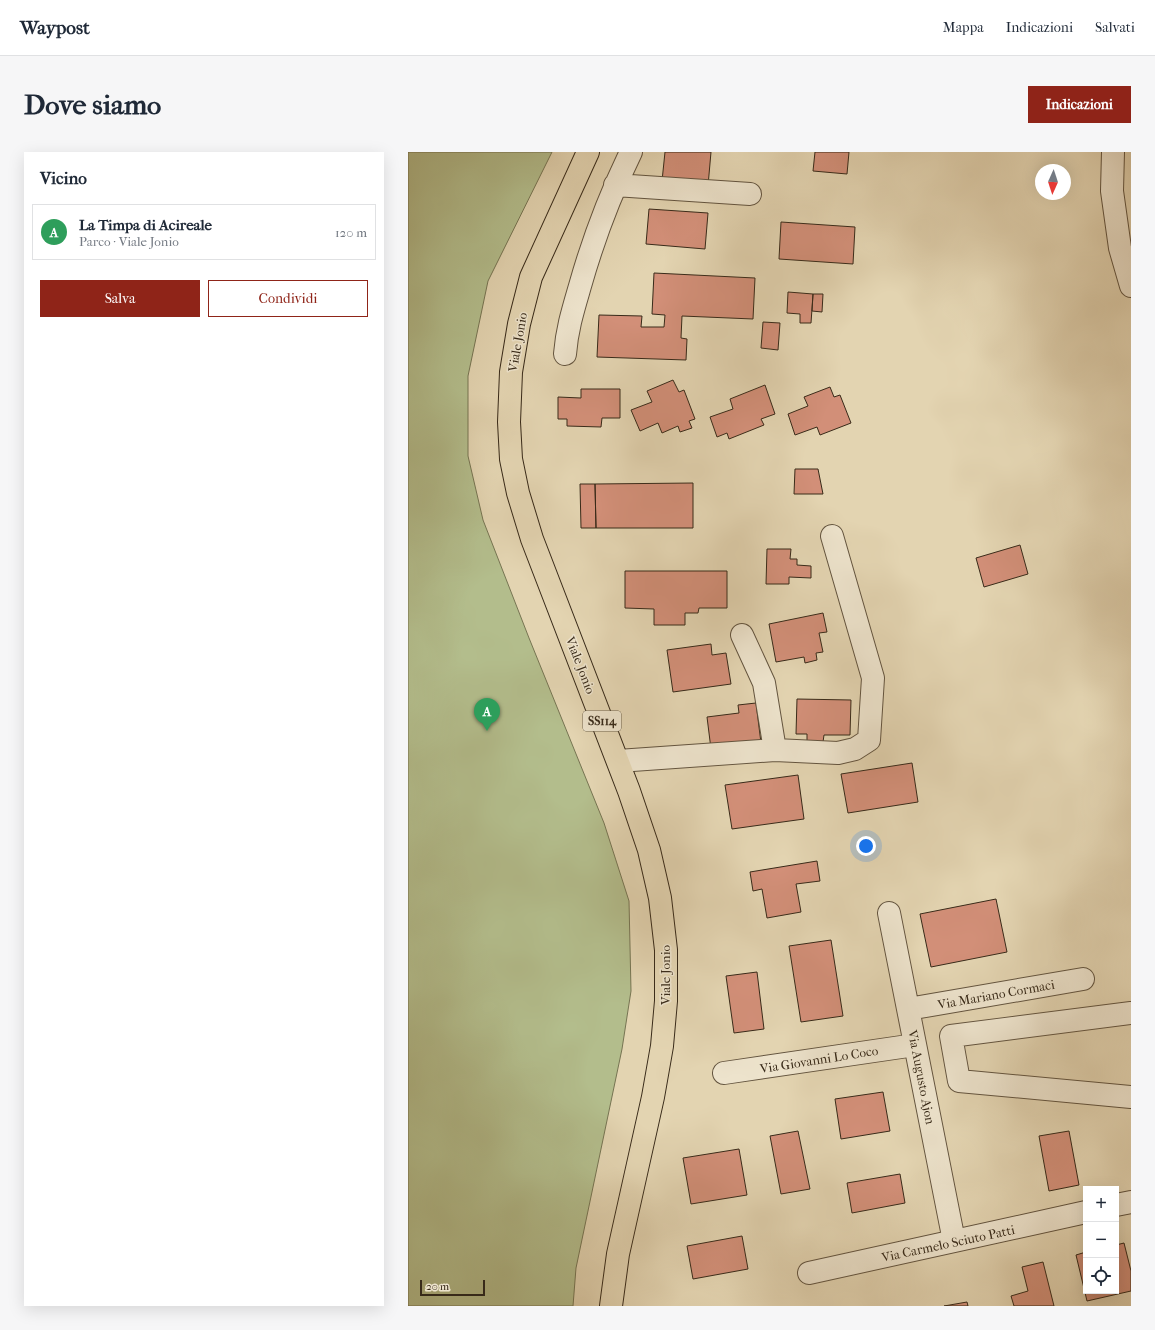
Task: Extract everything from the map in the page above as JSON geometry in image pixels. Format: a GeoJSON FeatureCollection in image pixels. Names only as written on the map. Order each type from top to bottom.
{"type":"FeatureCollection","features":[{"type":"Feature","properties":{"kind":"main road","name":"Viale Jonio"},"geometry":{"type":"LineString","coordinates":[[588,152],[531,278],[519,324],[511,372],[509,422],[511,459],[518,493],[527,524],[618,761],[649,850],[660,898],[666,950],[666,1001],[662,1046],[618,1254],[611,1306]]}},
{"type":"Feature","properties":{"kind":"street"},"geometry":{"type":"LineString","coordinates":[[565,354],[567,332],[590,250],[615,184],[631,152]]}},
{"type":"Feature","properties":{"kind":"street"},"geometry":{"type":"LineString","coordinates":[[1113,152],[1112,192],[1120,248],[1131,286]]}},
{"type":"Feature","properties":{"kind":"street"},"geometry":{"type":"LineString","coordinates":[[615,184],[750,194]]}},
{"type":"Feature","properties":{"kind":"street"},"geometry":{"type":"LineString","coordinates":[[618,761],[775,750],[838,753],[855,749],[869,740],[873,678],[832,536]]}},
{"type":"Feature","properties":{"kind":"street"},"geometry":{"type":"LineString","coordinates":[[742,635],[764,683],[775,750]]}},
{"type":"Feature","properties":{"kind":"street","name":"Via Augusto Ajon"},"geometry":{"type":"LineString","coordinates":[[889,913],[954,1241]]}},
{"type":"Feature","properties":{"kind":"street","name":"Via Mariano Cormaci"},"geometry":{"type":"LineString","coordinates":[[908,1009],[1083,979]]}},
{"type":"Feature","properties":{"kind":"street"},"geometry":{"type":"LineString","coordinates":[[1131,1013],[951,1036],[959,1082],[1131,1097]]}},
{"type":"Feature","properties":{"kind":"street","name":"Via Giovanni Lo Coco"},"geometry":{"type":"LineString","coordinates":[[724,1074],[915,1044]]}},
{"type":"Feature","properties":{"kind":"street"},"geometry":{"type":"LineString","coordinates":[[1119,1204],[1131,1202]]}},
{"type":"Feature","properties":{"kind":"street","name":"Via Carmelo Sciuto Patti"},"geometry":{"type":"LineString","coordinates":[[809,1273],[1083,1213]]}},
{"type":"Feature","properties":{"kind":"green space"},"geometry":{"type":"Polygon","coordinates":[[[408,152],[552,152],[488,281],[468,376],[468,456],[483,520],[604,823],[629,901],[631,991],[622,1049],[576,1268],[573,1306],[408,1306],[408,152]]]}},
{"type":"Feature","properties":{"kind":"building"},"geometry":{"type":"Polygon","coordinates":[[[665,152],[711,152],[708,186],[662,181],[665,152]]]}},
{"type":"Feature","properties":{"kind":"building"},"geometry":{"type":"Polygon","coordinates":[[[815,152],[849,152],[847,174],[813,171],[815,152]]]}},
{"type":"Feature","properties":{"kind":"building"},"geometry":{"type":"Polygon","coordinates":[[[649,209],[708,213],[705,249],[646,244],[649,209]]]}},
{"type":"Feature","properties":{"kind":"building"},"geometry":{"type":"Polygon","coordinates":[[[781,222],[855,227],[853,264],[779,259],[781,222]]]}},
{"type":"Feature","properties":{"kind":"building"},"geometry":{"type":"Polygon","coordinates":[[[654,273],[755,278],[753,319],[682,316],[681,338],[687,339],[686,360],[597,357],[599,315],[642,316],[641,327],[664,327],[665,315],[652,314],[654,273]]]}},
{"type":"Feature","properties":{"kind":"building"},"geometry":{"type":"Polygon","coordinates":[[[788,292],[813,294],[811,323],[800,323],[800,314],[787,313],[788,292]]]}},
{"type":"Feature","properties":{"kind":"building"},"geometry":{"type":"Polygon","coordinates":[[[813,294],[823,294],[822,312],[812,311],[813,294]]]}},
{"type":"Feature","properties":{"kind":"building"},"geometry":{"type":"Polygon","coordinates":[[[763,322],[780,323],[778,350],[761,348],[763,322]]]}},
{"type":"Feature","properties":{"kind":"building"},"geometry":{"type":"Polygon","coordinates":[[[673,380],[679,392],[684,390],[695,419],[689,421],[692,428],[680,432],[678,426],[662,433],[658,423],[640,431],[631,410],[652,402],[647,391],[673,380]]]}},
{"type":"Feature","properties":{"kind":"building"},"geometry":{"type":"Polygon","coordinates":[[[765,385],[775,414],[761,419],[764,425],[729,439],[727,433],[717,437],[710,417],[733,409],[730,399],[765,385]]]}},
{"type":"Feature","properties":{"kind":"building"},"geometry":{"type":"Polygon","coordinates":[[[830,387],[834,397],[840,395],[851,423],[820,435],[817,427],[795,435],[788,414],[808,406],[804,397],[830,387]]]}},
{"type":"Feature","properties":{"kind":"building"},"geometry":{"type":"Polygon","coordinates":[[[581,389],[620,389],[620,418],[602,418],[601,427],[567,426],[567,419],[558,419],[558,397],[581,398],[581,389]]]}},
{"type":"Feature","properties":{"kind":"building"},"geometry":{"type":"Polygon","coordinates":[[[795,469],[818,469],[823,494],[794,494],[795,469]]]}},
{"type":"Feature","properties":{"kind":"building"},"geometry":{"type":"Polygon","coordinates":[[[693,483],[693,528],[596,528],[595,484],[693,483]]]}},
{"type":"Feature","properties":{"kind":"building"},"geometry":{"type":"Polygon","coordinates":[[[580,484],[595,484],[596,528],[581,528],[580,484]]]}},
{"type":"Feature","properties":{"kind":"building"},"geometry":{"type":"Polygon","coordinates":[[[1020,545],[1028,574],[984,587],[976,558],[1020,545]]]}},
{"type":"Feature","properties":{"kind":"building"},"geometry":{"type":"Polygon","coordinates":[[[767,549],[791,549],[790,559],[797,559],[797,565],[811,566],[811,578],[789,577],[789,584],[766,584],[767,549]]]}},
{"type":"Feature","properties":{"kind":"building"},"geometry":{"type":"Polygon","coordinates":[[[625,571],[727,571],[727,608],[699,608],[698,613],[685,613],[685,625],[654,625],[654,609],[625,608],[625,571]]]}},
{"type":"Feature","properties":{"kind":"building"},"geometry":{"type":"Polygon","coordinates":[[[823,613],[827,632],[819,633],[823,652],[816,653],[817,660],[805,663],[804,657],[776,662],[769,624],[823,613]]]}},
{"type":"Feature","properties":{"kind":"building"},"geometry":{"type":"Polygon","coordinates":[[[711,644],[712,655],[726,653],[731,684],[673,692],[667,650],[711,644]]]}},
{"type":"Feature","properties":{"kind":"building"},"geometry":{"type":"Polygon","coordinates":[[[797,699],[851,700],[850,735],[824,735],[823,742],[807,742],[807,734],[796,734],[797,699]]]}},
{"type":"Feature","properties":{"kind":"building"},"geometry":{"type":"Polygon","coordinates":[[[756,703],[761,743],[711,749],[707,717],[739,713],[738,705],[756,703]]]}},
{"type":"Feature","properties":{"kind":"building"},"geometry":{"type":"Polygon","coordinates":[[[912,763],[918,802],[848,813],[841,774],[912,763]]]}},
{"type":"Feature","properties":{"kind":"building"},"geometry":{"type":"Polygon","coordinates":[[[798,775],[804,819],[732,829],[725,785],[798,775]]]}},
{"type":"Feature","properties":{"kind":"building"},"geometry":{"type":"Polygon","coordinates":[[[817,861],[820,881],[796,884],[801,912],[767,918],[762,889],[753,891],[750,872],[817,861]]]}},
{"type":"Feature","properties":{"kind":"building"},"geometry":{"type":"Polygon","coordinates":[[[996,899],[1007,952],[931,967],[920,914],[996,899]]]}},
{"type":"Feature","properties":{"kind":"building"},"geometry":{"type":"Polygon","coordinates":[[[831,940],[843,1016],[801,1022],[789,946],[831,940]]]}},
{"type":"Feature","properties":{"kind":"building"},"geometry":{"type":"Polygon","coordinates":[[[757,972],[764,1029],[734,1033],[726,976],[757,972]]]}},
{"type":"Feature","properties":{"kind":"building"},"geometry":{"type":"Polygon","coordinates":[[[883,1092],[890,1131],[841,1139],[835,1099],[883,1092]]]}},
{"type":"Feature","properties":{"kind":"building"},"geometry":{"type":"Polygon","coordinates":[[[798,1131],[810,1189],[781,1194],[770,1136],[798,1131]]]}},
{"type":"Feature","properties":{"kind":"building"},"geometry":{"type":"Polygon","coordinates":[[[1069,1131],[1079,1185],[1049,1191],[1039,1136],[1069,1131]]]}},
{"type":"Feature","properties":{"kind":"building"},"geometry":{"type":"Polygon","coordinates":[[[739,1149],[747,1195],[691,1204],[683,1158],[739,1149]]]}},
{"type":"Feature","properties":{"kind":"building"},"geometry":{"type":"Polygon","coordinates":[[[900,1174],[905,1203],[852,1213],[847,1183],[900,1174]]]}},
{"type":"Feature","properties":{"kind":"building"},"geometry":{"type":"Polygon","coordinates":[[[742,1236],[748,1269],[693,1279],[687,1246],[742,1236]]]}},
{"type":"Feature","properties":{"kind":"building"},"geometry":{"type":"Polygon","coordinates":[[[1124,1243],[1131,1271],[1131,1291],[1119,1294],[1119,1258],[1119,1244],[1124,1243]]]}},
{"type":"Feature","properties":{"kind":"building"},"geometry":{"type":"Polygon","coordinates":[[[1083,1253],[1083,1284],[1076,1255],[1083,1253]]]}},
{"type":"Feature","properties":{"kind":"building"},"geometry":{"type":"Polygon","coordinates":[[[1043,1262],[1054,1306],[1014,1306],[1011,1296],[1028,1291],[1022,1267],[1043,1262]]]}},
{"type":"Feature","properties":{"kind":"building"},"geometry":{"type":"Polygon","coordinates":[[[1085,1294],[1118,1294],[1087,1301],[1085,1294]]]}},
{"type":"Feature","properties":{"kind":"building"},"geometry":{"type":"Polygon","coordinates":[[[967,1302],[968,1306],[944,1306],[967,1302]]]}},
{"type":"Feature","properties":{"kind":"place","name":"La Timpa di Acireale"},"geometry":{"type":"Point","coordinates":[487,731]}}]}
